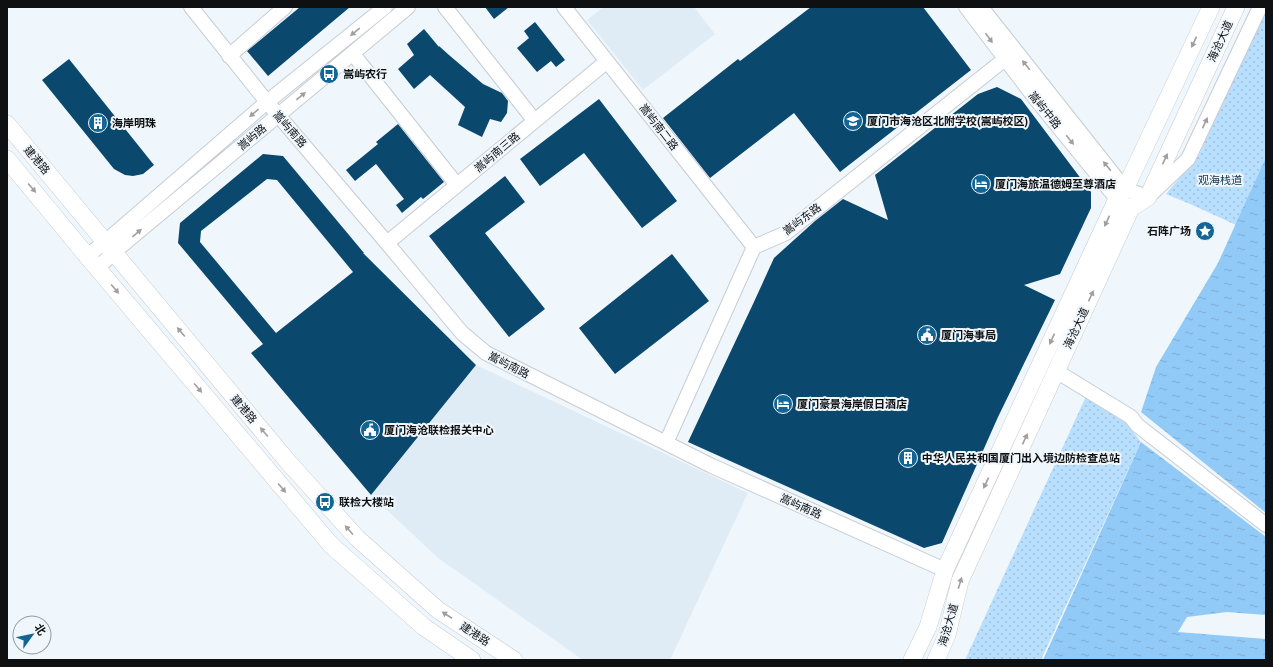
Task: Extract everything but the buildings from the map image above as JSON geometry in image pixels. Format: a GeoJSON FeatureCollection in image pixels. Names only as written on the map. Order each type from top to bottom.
{"type":"FeatureCollection","features":[{"type":"Feature","properties":{"kind":"main road","name":"海沧大道"},"geometry":{"type":"LineString","coordinates":[[912,660],[928,627],[945,570],[1121,194],[1211,7]]}},
{"type":"Feature","properties":{"kind":"main road","name":"海沧大道"},"geometry":{"type":"LineString","coordinates":[[1148,197],[1236,7]]}},
{"type":"Feature","properties":{"kind":"main road","name":"建港路"},"geometry":{"type":"LineString","coordinates":[[7,124],[289,463],[357,538],[438,610],[514,660]]}},
{"type":"Feature","properties":{"kind":"main road","name":"建港路"},"geometry":{"type":"LineString","coordinates":[[7,159],[331,545],[424,627],[472,660]]}},
{"type":"Feature","properties":{"kind":"main road"},"geometry":{"type":"LineString","coordinates":[[1131,208],[1148,197]]}},
{"type":"Feature","properties":{"kind":"main road","name":"海沧大道"},"geometry":{"type":"LineString","coordinates":[[936,660],[947,636],[960,581],[1131,208]]}},
{"type":"Feature","properties":{"kind":"street","name":"嵩屿南路"},"geometry":{"type":"LineString","coordinates":[[191,7],[267,102],[388,243],[462,333],[486,354],[712,466],[945,570]]}},
{"type":"Feature","properties":{"kind":"street"},"geometry":{"type":"LineString","coordinates":[[229,56],[285,7]]}},
{"type":"Feature","properties":{"kind":"street","name":"嵩屿路"},"geometry":{"type":"LineString","coordinates":[[92,262],[278,115],[408,7]]}},
{"type":"Feature","properties":{"kind":"street"},"geometry":{"type":"LineString","coordinates":[[445,7],[534,120]]}},
{"type":"Feature","properties":{"kind":"street","name":"嵩屿南二路"},"geometry":{"type":"LineString","coordinates":[[564,7],[606,62],[754,247]]}},
{"type":"Feature","properties":{"kind":"street","name":"嵩屿中路"},"geometry":{"type":"LineString","coordinates":[[966,7],[1009,54],[1131,208]]}},
{"type":"Feature","properties":{"kind":"street","name":"嵩屿中路"},"geometry":{"type":"LineString","coordinates":[[980,7],[1009,54]]}},
{"type":"Feature","properties":{"kind":"street"},"geometry":{"type":"LineString","coordinates":[[1121,194],[1148,197],[1188,159],[1260,7]]}},
{"type":"Feature","properties":{"kind":"street","name":"嵩屿路"},"geometry":{"type":"LineString","coordinates":[[110,247],[267,102],[379,9]]}},
{"type":"Feature","properties":{"kind":"street"},"geometry":{"type":"LineString","coordinates":[[353,54],[457,185]]}},
{"type":"Feature","properties":{"kind":"street","name":"嵩屿东路"},"geometry":{"type":"LineString","coordinates":[[754,247],[786,233],[1009,54]]}},
{"type":"Feature","properties":{"kind":"street","name":"嵩屿南三路"},"geometry":{"type":"LineString","coordinates":[[388,243],[534,120],[606,62]]}},
{"type":"Feature","properties":{"kind":"street"},"geometry":{"type":"LineString","coordinates":[[666,443],[754,247]]}},
{"type":"Feature","properties":{"kind":"street"},"geometry":{"type":"LineString","coordinates":[[1056,371],[1131,417],[1138,425],[1266,525]]}},
{"type":"Feature","properties":{"kind":"shaded area"},"geometry":{"type":"Polygon","coordinates":[[[603,7],[694,7],[715,34],[643,90],[587,20],[603,7]]]}},
{"type":"Feature","properties":{"kind":"shaded area"},"geometry":{"type":"Polygon","coordinates":[[[476,365],[748,493],[670,660],[583,660],[438,558],[371,495],[476,365]]]}},
{"type":"Feature","properties":{"kind":"green space","name":"观海栈道"},"geometry":{"type":"Polygon","coordinates":[[[1266,8],[1266,157],[1236,225],[1166,194],[1199,155],[1266,8]]]}},
{"type":"Feature","properties":{"kind":"green space"},"geometry":{"type":"Polygon","coordinates":[[[1088,392],[1115,409],[1141,442],[1041,660],[965,660],[1088,392]]]}},
{"type":"Feature","properties":{"kind":"water"},"geometry":{"type":"Polygon","coordinates":[[[1266,157],[1266,513],[1141,412],[1156,367],[1218,263],[1266,157]]]}},
{"type":"Feature","properties":{"kind":"water"},"geometry":{"type":"Polygon","coordinates":[[[1141,442],[1266,537],[1266,615],[1227,612],[1187,617],[1178,632],[1266,639],[1266,660],[1043,660],[1141,442]]]}},
{"type":"Feature","properties":{"kind":"place","name":"嵩屿农行"},"geometry":{"type":"Point","coordinates":[329,74]}},
{"type":"Feature","properties":{"kind":"place","name":"厦门市海沧区北附学校(嵩屿校区)"},"geometry":{"type":"Point","coordinates":[853,121]}},
{"type":"Feature","properties":{"kind":"place","name":"海岸明珠"},"geometry":{"type":"Point","coordinates":[98,123]}},
{"type":"Feature","properties":{"kind":"place","name":"厦门海旅温德姆至尊酒店"},"geometry":{"type":"Point","coordinates":[981,184]}},
{"type":"Feature","properties":{"kind":"place","name":"石阵广场"},"geometry":{"type":"Point","coordinates":[1205,231]}},
{"type":"Feature","properties":{"kind":"place","name":"厦门海事局"},"geometry":{"type":"Point","coordinates":[927,335]}},
{"type":"Feature","properties":{"kind":"place","name":"厦门豪景海岸假日酒店"},"geometry":{"type":"Point","coordinates":[783,404]}},
{"type":"Feature","properties":{"kind":"place","name":"厦门海沧联检报关中心"},"geometry":{"type":"Point","coordinates":[370,430]}},
{"type":"Feature","properties":{"kind":"place","name":"中华人民共和国厦门出入境边防检查总站"},"geometry":{"type":"Point","coordinates":[908,458]}},
{"type":"Feature","properties":{"kind":"place","name":"联检大楼站"},"geometry":{"type":"Point","coordinates":[325,502]}}]}
